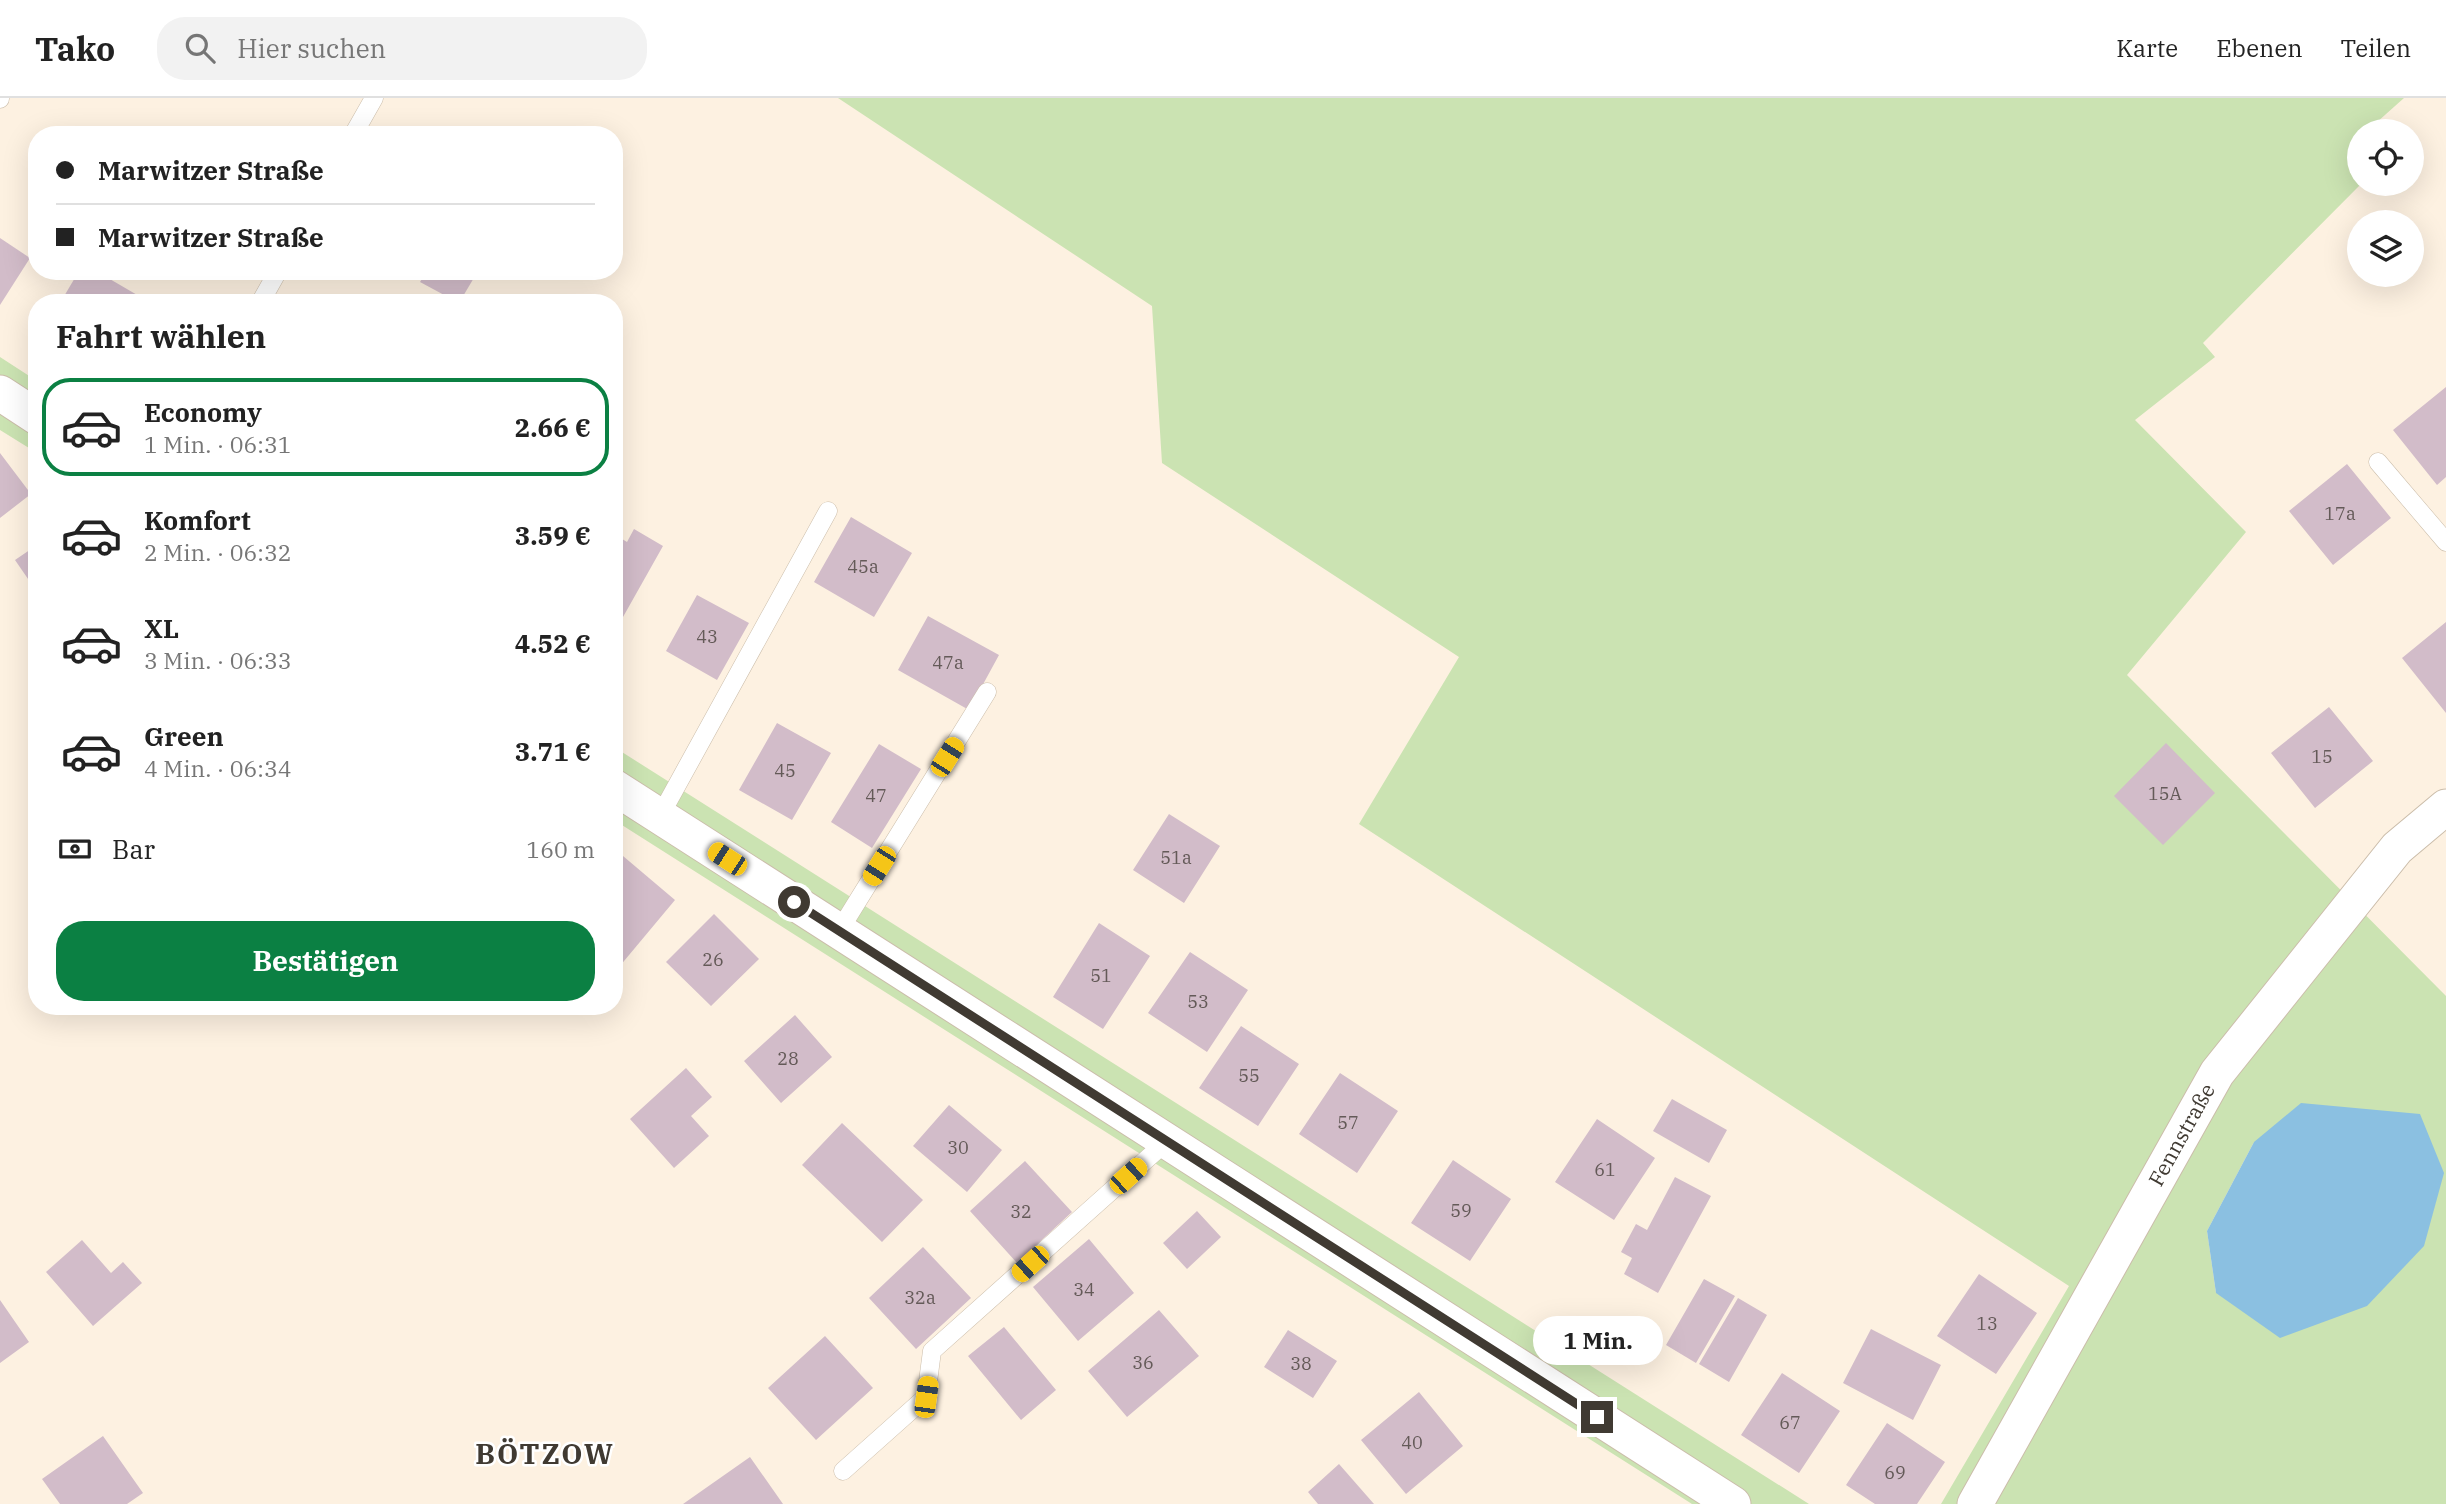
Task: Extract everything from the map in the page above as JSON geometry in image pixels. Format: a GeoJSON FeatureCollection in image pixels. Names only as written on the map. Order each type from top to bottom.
{"type":"FeatureCollection","features":[{"type":"Feature","properties":{"kind":"street"},"geometry":{"type":"LineString","coordinates":[[0,393],[28,411]]}},
{"type":"Feature","properties":{"kind":"street"},"geometry":{"type":"LineString","coordinates":[[623,793],[1733,1504]]}},
{"type":"Feature","properties":{"kind":"street","name":"Fennstraße"},"geometry":{"type":"LineString","coordinates":[[1975,1504],[2217,1073],[2398,848],[2446,807]]}},
{"type":"Feature","properties":{"kind":"lane"},"geometry":{"type":"LineString","coordinates":[[358,126],[374,98]]}},
{"type":"Feature","properties":{"kind":"lane"},"geometry":{"type":"LineString","coordinates":[[2378,462],[2446,542]]}},
{"type":"Feature","properties":{"kind":"lane"},"geometry":{"type":"LineString","coordinates":[[660,816],[828,511]]}},
{"type":"Feature","properties":{"kind":"lane"},"geometry":{"type":"LineString","coordinates":[[839,931],[987,692]]}},
{"type":"Feature","properties":{"kind":"lane"},"geometry":{"type":"LineString","coordinates":[[843,1471],[926,1397],[932,1352],[1167,1141]]}},
{"type":"Feature","properties":{"kind":"green space"},"geometry":{"type":"Polygon","coordinates":[[[838,98],[2404,98],[2380,119],[2347,119],[2349,196],[2203,343],[2215,357],[2135,420],[2246,532],[2127,675],[2446,996],[2446,1504],[1941,1504],[2069,1286],[1359,824],[1459,657],[1162,463],[1152,306],[838,98]],[[2254,1142],[2207,1231],[2216,1293],[2254,1142]]]}},
{"type":"Feature","properties":{"kind":"green space"},"geometry":{"type":"Polygon","coordinates":[[[0,357],[28,375],[28,447],[0,430],[0,357]]]}},
{"type":"Feature","properties":{"kind":"green space"},"geometry":{"type":"Polygon","coordinates":[[[623,753],[1809,1504],[1692,1504],[623,826],[623,753]]]}},
{"type":"Feature","properties":{"kind":"water"},"geometry":{"type":"Polygon","coordinates":[[[2301,1103],[2420,1114],[2444,1173],[2424,1246],[2367,1306],[2280,1338],[2216,1293],[2207,1231],[2254,1142],[2301,1103]]]}},
{"type":"Feature","properties":{"kind":"building"},"geometry":{"type":"Polygon","coordinates":[[[0,238],[28,257],[28,261],[0,305],[0,238]]]}},
{"type":"Feature","properties":{"kind":"building"},"geometry":{"type":"Polygon","coordinates":[[[74,280],[111,280],[136,294],[65,294],[74,280]]]}},
{"type":"Feature","properties":{"kind":"building"},"geometry":{"type":"Polygon","coordinates":[[[473,280],[464,294],[442,294],[420,282],[473,280]]]}},
{"type":"Feature","properties":{"kind":"building"},"geometry":{"type":"Polygon","coordinates":[[[2446,387],[2446,477],[2437,485],[2393,430],[2446,387]]]}},
{"type":"Feature","properties":{"kind":"building"},"geometry":{"type":"Polygon","coordinates":[[[0,453],[28,490],[28,496],[0,518],[0,453]]]}},
{"type":"Feature","properties":{"kind":"building"},"geometry":{"type":"Polygon","coordinates":[[[2347,464],[2391,518],[2333,565],[2289,511],[2347,464]]]}},
{"type":"Feature","properties":{"kind":"building"},"geometry":{"type":"Polygon","coordinates":[[[851,517],[912,553],[874,617],[814,582],[851,517]]]}},
{"type":"Feature","properties":{"kind":"building"},"geometry":{"type":"Polygon","coordinates":[[[634,529],[663,546],[623,617],[623,540],[627,542],[634,529]]]}},
{"type":"Feature","properties":{"kind":"building"},"geometry":{"type":"Polygon","coordinates":[[[28,551],[28,579],[15,560],[28,551]]]}},
{"type":"Feature","properties":{"kind":"building"},"geometry":{"type":"Polygon","coordinates":[[[697,595],[749,623],[717,680],[666,651],[697,595]]]}},
{"type":"Feature","properties":{"kind":"building"},"geometry":{"type":"Polygon","coordinates":[[[928,616],[999,655],[969,710],[898,670],[928,616]]]}},
{"type":"Feature","properties":{"kind":"building"},"geometry":{"type":"Polygon","coordinates":[[[2446,622],[2446,713],[2402,658],[2446,622]]]}},
{"type":"Feature","properties":{"kind":"building"},"geometry":{"type":"Polygon","coordinates":[[[2329,707],[2373,761],[2315,808],[2271,753],[2329,707]]]}},
{"type":"Feature","properties":{"kind":"building"},"geometry":{"type":"Polygon","coordinates":[[[777,723],[831,753],[792,820],[739,790],[777,723]]]}},
{"type":"Feature","properties":{"kind":"building"},"geometry":{"type":"Polygon","coordinates":[[[2166,743],[2215,793],[2163,845],[2114,796],[2166,743]]]}},
{"type":"Feature","properties":{"kind":"building"},"geometry":{"type":"Polygon","coordinates":[[[879,744],[921,769],[872,848],[831,822],[879,744]]]}},
{"type":"Feature","properties":{"kind":"building"},"geometry":{"type":"Polygon","coordinates":[[[1169,814],[1220,846],[1184,903],[1133,870],[1169,814]]]}},
{"type":"Feature","properties":{"kind":"building"},"geometry":{"type":"Polygon","coordinates":[[[623,856],[675,900],[623,962],[623,856]]]}},
{"type":"Feature","properties":{"kind":"building"},"geometry":{"type":"Polygon","coordinates":[[[714,914],[759,959],[711,1006],[666,962],[714,914]]]}},
{"type":"Feature","properties":{"kind":"building"},"geometry":{"type":"Polygon","coordinates":[[[1099,923],[1150,956],[1103,1029],[1053,997],[1099,923]]]}},
{"type":"Feature","properties":{"kind":"building"},"geometry":{"type":"Polygon","coordinates":[[[1190,952],[1248,990],[1207,1052],[1148,1013],[1190,952]]]}},
{"type":"Feature","properties":{"kind":"building"},"geometry":{"type":"Polygon","coordinates":[[[795,1015],[832,1057],[781,1103],[744,1061],[795,1015]]]}},
{"type":"Feature","properties":{"kind":"building"},"geometry":{"type":"Polygon","coordinates":[[[1241,1026],[1299,1064],[1258,1126],[1199,1088],[1241,1026]]]}},
{"type":"Feature","properties":{"kind":"building"},"geometry":{"type":"Polygon","coordinates":[[[686,1068],[712,1097],[691,1116],[709,1136],[674,1168],[630,1119],[686,1068]]]}},
{"type":"Feature","properties":{"kind":"building"},"geometry":{"type":"Polygon","coordinates":[[[1340,1073],[1398,1111],[1357,1173],[1299,1134],[1340,1073]]]}},
{"type":"Feature","properties":{"kind":"building"},"geometry":{"type":"Polygon","coordinates":[[[1672,1099],[1727,1130],[1709,1163],[1653,1131],[1672,1099]]]}},
{"type":"Feature","properties":{"kind":"building"},"geometry":{"type":"Polygon","coordinates":[[[949,1105],[1002,1150],[967,1192],[913,1146],[949,1105]]]}},
{"type":"Feature","properties":{"kind":"building"},"geometry":{"type":"Polygon","coordinates":[[[1597,1119],[1655,1158],[1614,1220],[1555,1182],[1597,1119]]]}},
{"type":"Feature","properties":{"kind":"building"},"geometry":{"type":"Polygon","coordinates":[[[842,1123],[923,1200],[882,1242],[802,1165],[842,1123]]]}},
{"type":"Feature","properties":{"kind":"building"},"geometry":{"type":"Polygon","coordinates":[[[1453,1160],[1511,1199],[1470,1261],[1411,1223],[1453,1160]]]}},
{"type":"Feature","properties":{"kind":"building"},"geometry":{"type":"Polygon","coordinates":[[[1025,1161],[1072,1212],[1017,1263],[970,1211],[1025,1161]]]}},
{"type":"Feature","properties":{"kind":"building"},"geometry":{"type":"Polygon","coordinates":[[[1675,1177],[1711,1196],[1658,1293],[1624,1274],[1632,1258],[1621,1252],[1636,1224],[1647,1230],[1675,1177]]]}},
{"type":"Feature","properties":{"kind":"building"},"geometry":{"type":"Polygon","coordinates":[[[1197,1211],[1221,1237],[1187,1269],[1163,1243],[1197,1211]]]}},
{"type":"Feature","properties":{"kind":"building"},"geometry":{"type":"Polygon","coordinates":[[[1089,1239],[1134,1293],[1078,1341],[1033,1287],[1089,1239]]]}},
{"type":"Feature","properties":{"kind":"building"},"geometry":{"type":"Polygon","coordinates":[[[82,1240],[111,1273],[123,1262],[142,1283],[93,1326],[46,1272],[82,1240]]]}},
{"type":"Feature","properties":{"kind":"building"},"geometry":{"type":"Polygon","coordinates":[[[923,1247],[971,1298],[916,1349],[869,1298],[923,1247]]]}},
{"type":"Feature","properties":{"kind":"building"},"geometry":{"type":"Polygon","coordinates":[[[1979,1274],[2037,1313],[1996,1374],[1937,1336],[1979,1274]]]}},
{"type":"Feature","properties":{"kind":"building"},"geometry":{"type":"Polygon","coordinates":[[[1704,1279],[1735,1296],[1696,1363],[1666,1345],[1704,1279]]]}},
{"type":"Feature","properties":{"kind":"building"},"geometry":{"type":"Polygon","coordinates":[[[1738,1298],[1767,1315],[1729,1382],[1699,1364],[1738,1298]]]}},
{"type":"Feature","properties":{"kind":"building"},"geometry":{"type":"Polygon","coordinates":[[[0,1300],[29,1342],[0,1363],[0,1300]]]}},
{"type":"Feature","properties":{"kind":"building"},"geometry":{"type":"Polygon","coordinates":[[[1159,1310],[1199,1356],[1127,1417],[1088,1371],[1159,1310]]]}},
{"type":"Feature","properties":{"kind":"building"},"geometry":{"type":"Polygon","coordinates":[[[1004,1327],[1056,1390],[1021,1420],[968,1356],[1004,1327]]]}},
{"type":"Feature","properties":{"kind":"building"},"geometry":{"type":"Polygon","coordinates":[[[1871,1329],[1941,1365],[1913,1420],[1843,1383],[1871,1329]]]}},
{"type":"Feature","properties":{"kind":"building"},"geometry":{"type":"Polygon","coordinates":[[[1288,1330],[1337,1361],[1313,1398],[1264,1367],[1288,1330]]]}},
{"type":"Feature","properties":{"kind":"building"},"geometry":{"type":"Polygon","coordinates":[[[825,1336],[873,1388],[816,1440],[768,1388],[825,1336]]]}},
{"type":"Feature","properties":{"kind":"building"},"geometry":{"type":"Polygon","coordinates":[[[1782,1373],[1840,1411],[1799,1473],[1741,1435],[1782,1373]]]}},
{"type":"Feature","properties":{"kind":"building"},"geometry":{"type":"Polygon","coordinates":[[[1419,1392],[1463,1446],[1406,1494],[1361,1440],[1419,1392]]]}},
{"type":"Feature","properties":{"kind":"building"},"geometry":{"type":"Polygon","coordinates":[[[1887,1423],[1945,1462],[1917,1504],[1875,1504],[1846,1485],[1887,1423]]]}},
{"type":"Feature","properties":{"kind":"building"},"geometry":{"type":"Polygon","coordinates":[[[103,1436],[143,1493],[127,1504],[60,1504],[42,1479],[103,1436]]]}},
{"type":"Feature","properties":{"kind":"building"},"geometry":{"type":"Polygon","coordinates":[[[750,1457],[783,1504],[683,1504],[750,1457]]]}},
{"type":"Feature","properties":{"kind":"building"},"geometry":{"type":"Polygon","coordinates":[[[1339,1464],[1374,1504],[1318,1504],[1308,1492],[1339,1464]]]}},
{"type":"Feature","properties":{"kind":"district","name":"BÖTZOW"},"geometry":{"type":"Point","coordinates":[545,1454]}},
{"type":"Feature","properties":{"kind":"route"},"geometry":{"type":"LineString","coordinates":[[794,902],[1597,1417]]}}]}
